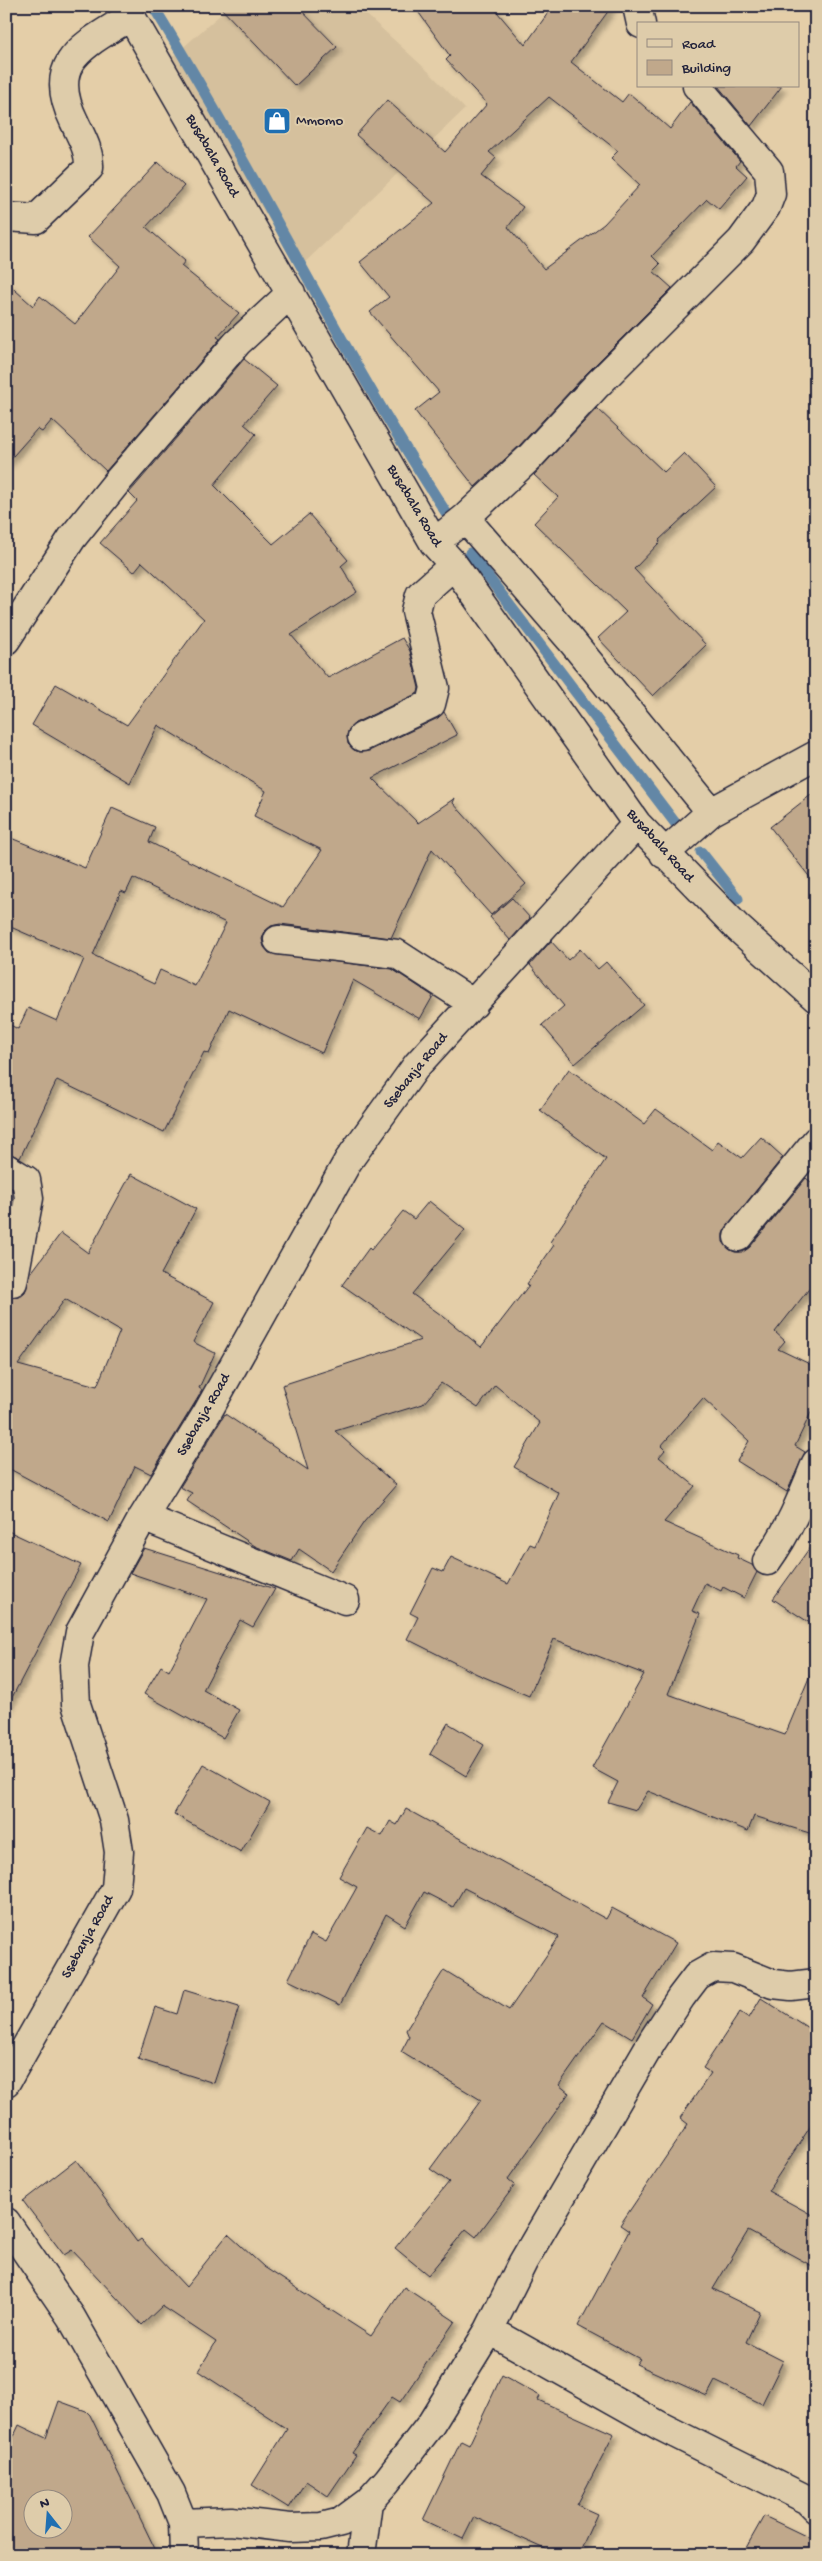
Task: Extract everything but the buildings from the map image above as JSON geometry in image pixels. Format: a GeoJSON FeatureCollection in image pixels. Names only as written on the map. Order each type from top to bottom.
{"type":"FeatureCollection","features":[{"type":"Feature","properties":{"kind":"street"},"geometry":{"type":"LineString","coordinates":[[637,6],[641,22]]}},
{"type":"Feature","properties":{"kind":"street"},"geometry":{"type":"LineString","coordinates":[[6,217],[36,219],[89,168],[90,155],[70,113],[62,90],[68,64],[80,48],[128,11]]}},
{"type":"Feature","properties":{"kind":"street","name":"Busabala Road"},"geometry":{"type":"LineString","coordinates":[[128,11],[292,293],[434,543],[454,565],[637,824],[664,854],[738,928],[816,998]]}},
{"type":"Feature","properties":{"kind":"street"},"geometry":{"type":"LineString","coordinates":[[434,543],[465,518],[530,457],[597,385],[741,241],[766,207],[771,194],[769,171],[700,88]]}},
{"type":"Feature","properties":{"kind":"street"},"geometry":{"type":"LineString","coordinates":[[6,640],[72,538],[117,482],[237,343],[292,293]]}},
{"type":"Feature","properties":{"kind":"street"},"geometry":{"type":"LineString","coordinates":[[465,518],[570,639],[711,812]]}},
{"type":"Feature","properties":{"kind":"street"},"geometry":{"type":"LineString","coordinates":[[362,737],[431,704],[436,688],[416,611],[420,595],[454,565]]}},
{"type":"Feature","properties":{"kind":"street"},"geometry":{"type":"LineString","coordinates":[[664,854],[711,812],[816,755]]}},
{"type":"Feature","properties":{"kind":"street","name":"Ssebanja Road"},"geometry":{"type":"LineString","coordinates":[[6,2082],[116,1888],[119,1852],[114,1820],[76,1704],[74,1666],[80,1632],[143,1517],[207,1413],[348,1161],[417,1065],[637,824]]}},
{"type":"Feature","properties":{"kind":"street"},"geometry":{"type":"LineString","coordinates":[[278,940],[397,954],[474,1004]]}},
{"type":"Feature","properties":{"kind":"street"},"geometry":{"type":"LineString","coordinates":[[738,1237],[816,1141]]}},
{"type":"Feature","properties":{"kind":"street"},"geometry":{"type":"LineString","coordinates":[[6,1168],[26,1180],[29,1198],[13,1282]]}},
{"type":"Feature","properties":{"kind":"street"},"geometry":{"type":"LineString","coordinates":[[767,1561],[783,1540],[816,1463]]}},
{"type":"Feature","properties":{"kind":"street"},"geometry":{"type":"LineString","coordinates":[[143,1517],[345,1600]]}},
{"type":"Feature","properties":{"kind":"street"},"geometry":{"type":"LineString","coordinates":[[183,2522],[231,2521],[290,2528],[321,2527],[341,2522],[368,2502],[387,2481],[431,2424],[489,2330],[528,2253],[654,2040],[681,1996],[697,1976],[714,1967],[733,1968],[773,1984],[791,1986],[816,1983]]}},
{"type":"Feature","properties":{"kind":"street"},"geometry":{"type":"LineString","coordinates":[[6,2222],[71,2317],[172,2493],[183,2522],[184,2555]]}},
{"type":"Feature","properties":{"kind":"street"},"geometry":{"type":"LineString","coordinates":[[489,2330],[662,2427],[808,2500],[816,2508]]}},
{"type":"Feature","properties":{"kind":"street"},"geometry":{"type":"LineString","coordinates":[[361,2555],[368,2502]]}},
{"type":"Feature","properties":{"kind":"shaded area"},"geometry":{"type":"Polygon","coordinates":[[[230,6],[357,6],[429,72],[465,109],[300,267],[226,154],[170,59],[230,6]]]}},
{"type":"Feature","properties":{"kind":"waterway"},"geometry":{"type":"LineString","coordinates":[[153,6],[227,132],[370,389],[447,514]]}},
{"type":"Feature","properties":{"kind":"waterway"},"geometry":{"type":"LineString","coordinates":[[470,553],[676,824]]}},
{"type":"Feature","properties":{"kind":"waterway"},"geometry":{"type":"LineString","coordinates":[[701,852],[738,899]]}},
{"type":"Feature","properties":{"kind":"place","name":"Mmomo"},"geometry":{"type":"Point","coordinates":[277,121]}}]}
